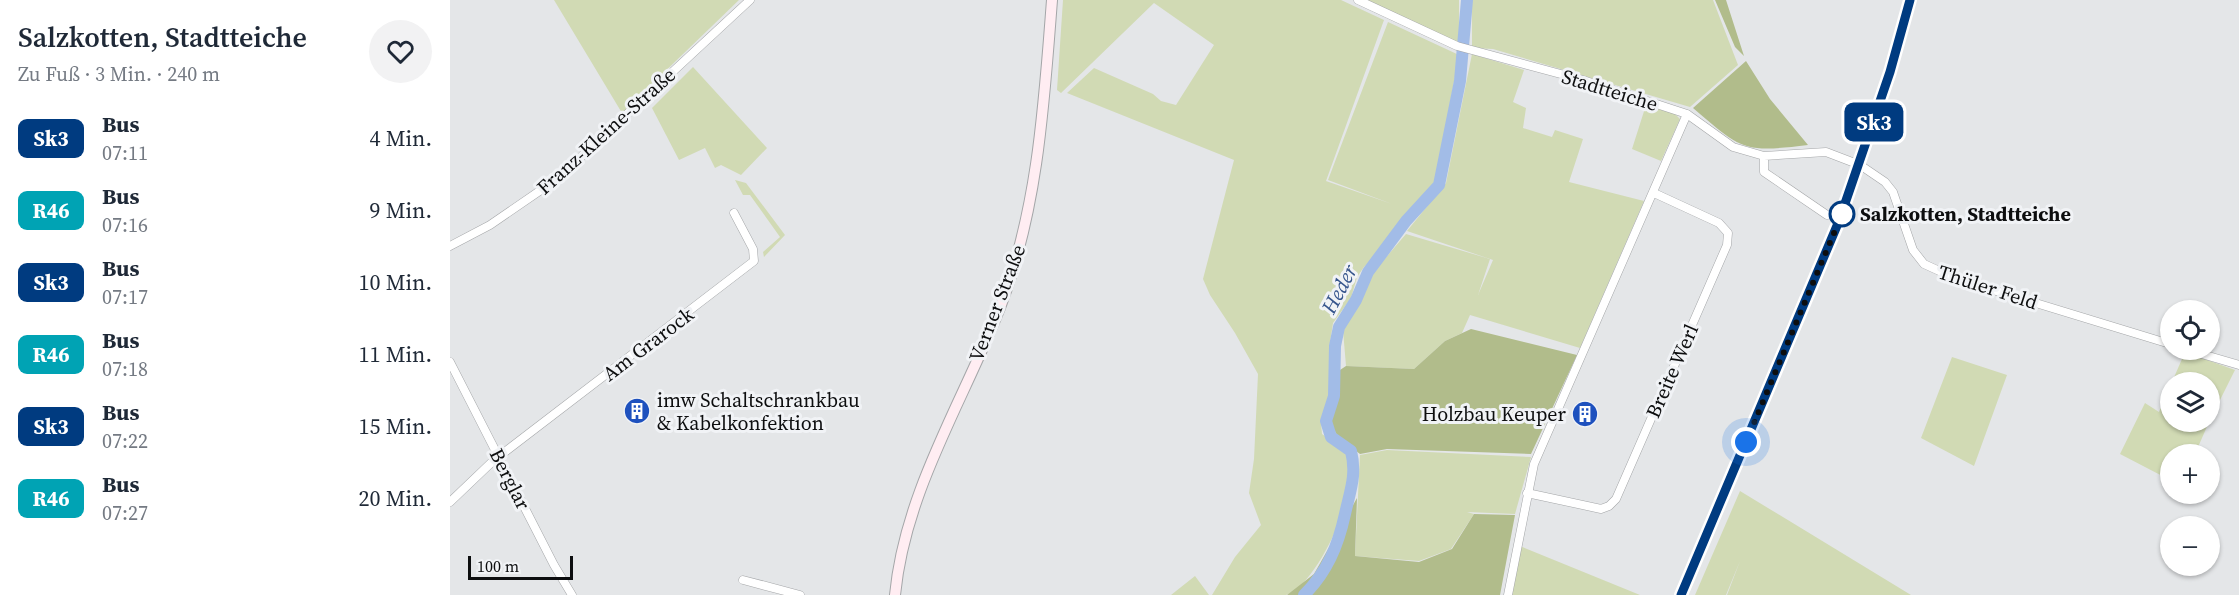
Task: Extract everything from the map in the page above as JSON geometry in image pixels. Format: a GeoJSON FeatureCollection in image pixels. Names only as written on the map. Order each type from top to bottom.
{"type":"FeatureCollection","features":[{"type":"Feature","properties":{"kind":"main road","name":"Verner Straße"},"geometry":{"type":"LineString","coordinates":[[895,595],[897,576],[921,487],[1001,304],[1020,248],[1032,198],[1038,155],[1052,0]]}},
{"type":"Feature","properties":{"kind":"main road"},"geometry":{"type":"LineString","coordinates":[[1681,595],[1839,221],[1860,165],[1910,0]]}},
{"type":"Feature","properties":{"kind":"street","name":"Franz-Kleine-Straße"},"geometry":{"type":"LineString","coordinates":[[450,246],[490,225],[557,179],[750,0]]}},
{"type":"Feature","properties":{"kind":"street","name":"Stadtteiche"},"geometry":{"type":"LineString","coordinates":[[1358,0],[1457,46],[1583,80],[1687,114],[1733,147],[1764,156],[1826,152],[1860,165]]}},
{"type":"Feature","properties":{"kind":"street"},"geometry":{"type":"LineString","coordinates":[[1508,595],[1534,464],[1687,114]]}},
{"type":"Feature","properties":{"kind":"street"},"geometry":{"type":"LineString","coordinates":[[1764,156],[1764,172],[1827,215]]}},
{"type":"Feature","properties":{"kind":"street","name":"Thüler Feld"},"geometry":{"type":"LineString","coordinates":[[1860,165],[1885,182],[1893,192],[1913,250],[1924,264],[1957,279],[2160,341]]}},
{"type":"Feature","properties":{"kind":"street","name":"Breite Werl"},"geometry":{"type":"LineString","coordinates":[[1527,493],[1601,509],[1609,506],[1616,499],[1727,246],[1728,233],[1719,223],[1654,193]]}},
{"type":"Feature","properties":{"kind":"street","name":"Am Grarock"},"geometry":{"type":"LineString","coordinates":[[498,457],[753,261],[753,249],[734,213]]}},
{"type":"Feature","properties":{"kind":"street"},"geometry":{"type":"LineString","coordinates":[[2220,360],[2239,366]]}},
{"type":"Feature","properties":{"kind":"street","name":"Berglar"},"geometry":{"type":"LineString","coordinates":[[450,362],[554,565],[572,595]]}},
{"type":"Feature","properties":{"kind":"street"},"geometry":{"type":"LineString","coordinates":[[450,502],[498,457]]}},
{"type":"Feature","properties":{"kind":"street"},"geometry":{"type":"LineString","coordinates":[[743,580],[800,595]]}},
{"type":"Feature","properties":{"kind":"green space"},"geometry":{"type":"Polygon","coordinates":[[[554,0],[739,0],[622,113],[554,0]]]}},
{"type":"Feature","properties":{"kind":"green space"},"geometry":{"type":"Polygon","coordinates":[[[1063,0],[1341,0],[1384,20],[1326,181],[1392,204],[1328,180],[1388,22],[1459,55],[1435,183],[1405,216],[1379,254],[1364,267],[1357,277],[1351,298],[1333,323],[1329,349],[1330,395],[1321,423],[1322,434],[1347,454],[1351,468],[1349,487],[1344,509],[1324,554],[1299,587],[1286,595],[1212,595],[1235,557],[1261,525],[1249,493],[1254,459],[1258,374],[1210,295],[1203,279],[1234,160],[1067,93],[1094,68],[1153,94],[1161,101],[1176,105],[1214,45],[1154,3],[1061,93],[1057,90],[1063,0]]]}},
{"type":"Feature","properties":{"kind":"green space"},"geometry":{"type":"Polygon","coordinates":[[[1365,0],[1459,0],[1459,43],[1365,0]]]}},
{"type":"Feature","properties":{"kind":"green space"},"geometry":{"type":"Polygon","coordinates":[[[1472,0],[1713,0],[1738,65],[1690,107],[1493,49],[1472,48],[1472,0]]]}},
{"type":"Feature","properties":{"kind":"green space"},"geometry":{"type":"Polygon","coordinates":[[[1715,0],[1726,0],[1744,56],[1735,47],[1715,0]]]}},
{"type":"Feature","properties":{"kind":"green space"},"geometry":{"type":"Polygon","coordinates":[[[1472,54],[1524,70],[1513,102],[1526,108],[1523,128],[1552,137],[1555,130],[1583,139],[1569,182],[1644,201],[1580,348],[1470,315],[1462,333],[1445,341],[1414,369],[1346,366],[1343,330],[1370,276],[1406,234],[1490,259],[1478,295],[1493,260],[1407,231],[1446,183],[1472,54]]]}},
{"type":"Feature","properties":{"kind":"green space"},"geometry":{"type":"Polygon","coordinates":[[[1746,61],[1770,99],[1808,145],[1756,148],[1745,145],[1722,133],[1693,108],[1746,61]]]}},
{"type":"Feature","properties":{"kind":"green space"},"geometry":{"type":"Polygon","coordinates":[[[693,67],[767,148],[741,175],[721,165],[715,168],[705,148],[679,160],[652,108],[693,67]]]}},
{"type":"Feature","properties":{"kind":"green space"},"geometry":{"type":"Polygon","coordinates":[[[1646,105],[1675,114],[1680,119],[1661,161],[1632,149],[1646,105]]]}},
{"type":"Feature","properties":{"kind":"green space"},"geometry":{"type":"Polygon","coordinates":[[[735,180],[746,183],[785,235],[764,257],[763,252],[780,237],[750,195],[743,195],[735,180]]]}},
{"type":"Feature","properties":{"kind":"green space"},"geometry":{"type":"Polygon","coordinates":[[[1471,329],[1577,355],[1531,454],[1387,449],[1360,454],[1338,437],[1331,424],[1340,370],[1346,366],[1414,369],[1445,341],[1471,329]]]}},
{"type":"Feature","properties":{"kind":"green space"},"geometry":{"type":"Polygon","coordinates":[[[1952,357],[2007,375],[1974,466],[1921,438],[1952,357]]]}},
{"type":"Feature","properties":{"kind":"green space"},"geometry":{"type":"Polygon","coordinates":[[[2182,360],[2207,360],[2235,370],[2220,400],[2220,372],[2176,372],[2182,360]]]}},
{"type":"Feature","properties":{"kind":"green space"},"geometry":{"type":"Polygon","coordinates":[[[2145,403],[2159,412],[2160,410],[2160,432],[2205,432],[2199,444],[2160,444],[2160,475],[2120,454],[2145,403]]]}},
{"type":"Feature","properties":{"kind":"green space"},"geometry":{"type":"Polygon","coordinates":[[[1387,450],[1531,457],[1515,514],[1467,512],[1474,514],[1451,549],[1419,561],[1355,556],[1360,455],[1387,450]]]}},
{"type":"Feature","properties":{"kind":"green space"},"geometry":{"type":"Polygon","coordinates":[[[1740,491],[1911,595],[1727,595],[1740,561],[1726,595],[1695,595],[1740,491]]]}},
{"type":"Feature","properties":{"kind":"green space"},"geometry":{"type":"Polygon","coordinates":[[[1357,498],[1355,556],[1419,562],[1452,549],[1474,514],[1515,515],[1500,595],[1287,595],[1314,574],[1357,498]]]}},
{"type":"Feature","properties":{"kind":"green space"},"geometry":{"type":"Polygon","coordinates":[[[1520,546],[1640,595],[1511,595],[1520,546]]]}},
{"type":"Feature","properties":{"kind":"green space"},"geometry":{"type":"Polygon","coordinates":[[[1195,576],[1209,595],[1171,595],[1195,576]]]}},
{"type":"Feature","properties":{"kind":"waterway","name":"Heder"},"geometry":{"type":"LineString","coordinates":[[1304,595],[1325,568],[1335,548],[1352,483],[1351,451],[1331,437],[1326,421],[1334,396],[1335,346],[1339,327],[1356,300],[1368,272],[1406,221],[1439,185],[1460,81],[1467,0]]}},
{"type":"Feature","properties":{"kind":"bus line","name":"Sk3"},"geometry":{"type":"LineString","coordinates":[[1681,595],[1839,221],[1890,72],[1910,0]]}},
{"type":"Feature","properties":{"kind":"place","name":"Salzkotten, Stadtteiche"},"geometry":{"type":"Point","coordinates":[1842,214]}},
{"type":"Feature","properties":{"kind":"place","name":"imw Schaltschrankbau & Kabelkonfektion"},"geometry":{"type":"Point","coordinates":[637,411]}},
{"type":"Feature","properties":{"kind":"place","name":"Holzbau Keuper"},"geometry":{"type":"Point","coordinates":[1585,414]}},
{"type":"Feature","properties":{"kind":"route"},"geometry":{"type":"LineString","coordinates":[[1746,442],[1842,214]]}}]}
